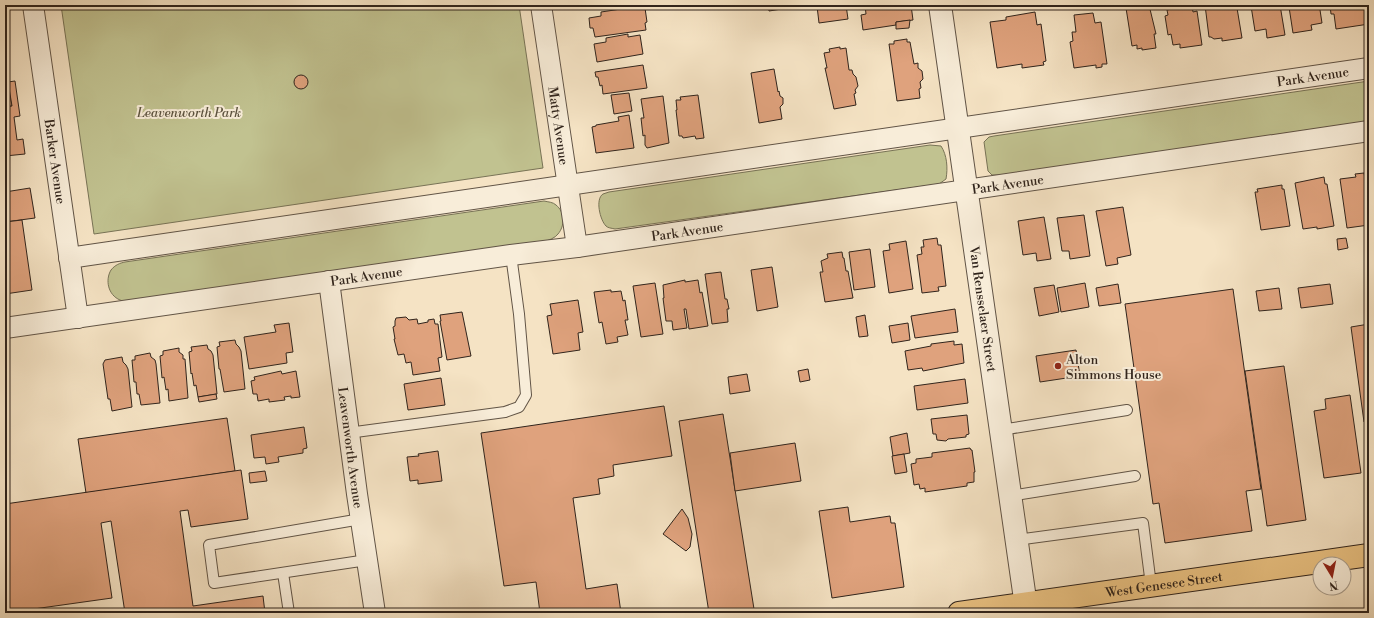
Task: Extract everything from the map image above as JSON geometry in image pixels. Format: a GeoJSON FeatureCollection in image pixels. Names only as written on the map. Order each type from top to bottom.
{"type":"FeatureCollection","features":[{"type":"Feature","properties":{"kind":"main road","name":"West Genesee Street"},"geometry":{"type":"LineString","coordinates":[[959,613],[1026,608],[1151,585],[1369,555]]}},
{"type":"Feature","properties":{"kind":"street","name":"Barker Avenue"},"geometry":{"type":"LineString","coordinates":[[33,5],[78,318]]}},
{"type":"Feature","properties":{"kind":"street","name":"Matty Avenue"},"geometry":{"type":"LineString","coordinates":[[541,5],[577,247]]}},
{"type":"Feature","properties":{"kind":"street","name":"Van Rensselaer Street"},"geometry":{"type":"LineString","coordinates":[[940,5],[1026,608]]}},
{"type":"Feature","properties":{"kind":"street","name":"Park Avenue"},"geometry":{"type":"LineString","coordinates":[[69,258],[1369,68]]}},
{"type":"Feature","properties":{"kind":"street","name":"Park Avenue"},"geometry":{"type":"LineString","coordinates":[[5,328],[511,255],[577,247],[1369,131]]}},
{"type":"Feature","properties":{"kind":"street","name":"Leavenworth Avenue"},"geometry":{"type":"LineString","coordinates":[[329,282],[348,433],[375,613]]}},
{"type":"Feature","properties":{"kind":"lane"},"geometry":{"type":"LineString","coordinates":[[348,433],[505,412],[519,407],[526,395],[519,314],[511,255]]}},
{"type":"Feature","properties":{"kind":"lane"},"geometry":{"type":"LineString","coordinates":[[1001,430],[1127,410]]}},
{"type":"Feature","properties":{"kind":"lane"},"geometry":{"type":"LineString","coordinates":[[1010,496],[1135,476]]}},
{"type":"Feature","properties":{"kind":"lane"},"geometry":{"type":"LineString","coordinates":[[361,519],[209,545],[214,583],[366,560]]}},
{"type":"Feature","properties":{"kind":"lane"},"geometry":{"type":"LineString","coordinates":[[1016,540],[1143,523],[1151,585]]}},
{"type":"Feature","properties":{"kind":"lane"},"geometry":{"type":"LineString","coordinates":[[283,573],[289,613]]}},
{"type":"Feature","properties":{"kind":"green space","name":"Leavenworth Park"},"geometry":{"type":"Polygon","coordinates":[[[61,5],[519,5],[543,168],[94,234],[61,5]]]}},
{"type":"Feature","properties":{"kind":"green space"},"geometry":{"type":"Polygon","coordinates":[[[1369,81],[1369,121],[1001,175],[992,175],[988,171],[984,142],[989,137],[1369,81]]]}},
{"type":"Feature","properties":{"kind":"green space"},"geometry":{"type":"Polygon","coordinates":[[[930,145],[941,146],[946,157],[946,179],[939,184],[615,229],[606,226],[599,210],[599,200],[603,194],[609,192],[930,145]]]}},
{"type":"Feature","properties":{"kind":"green space"},"geometry":{"type":"Polygon","coordinates":[[[544,201],[552,203],[559,208],[563,223],[560,231],[554,238],[544,242],[129,301],[116,298],[110,291],[108,283],[111,270],[118,264],[125,262],[544,201]]]}},
{"type":"Feature","properties":{"kind":"building"},"geometry":{"type":"Polygon","coordinates":[[[590,5],[619,5],[591,9],[590,5]]]}},
{"type":"Feature","properties":{"kind":"building"},"geometry":{"type":"Polygon","coordinates":[[[768,5],[793,5],[794,7],[769,11],[768,5]]]}},
{"type":"Feature","properties":{"kind":"building"},"geometry":{"type":"Polygon","coordinates":[[[846,5],[848,19],[819,23],[817,6],[846,5]]]}},
{"type":"Feature","properties":{"kind":"building"},"geometry":{"type":"Polygon","coordinates":[[[865,5],[911,5],[913,20],[896,22],[896,25],[863,30],[861,15],[866,14],[865,5]]]}},
{"type":"Feature","properties":{"kind":"building"},"geometry":{"type":"Polygon","coordinates":[[[1127,5],[1149,5],[1156,34],[1154,34],[1156,48],[1142,50],[1142,48],[1137,49],[1137,45],[1132,46],[1126,8],[1128,7],[1127,5]]]}},
{"type":"Feature","properties":{"kind":"building"},"geometry":{"type":"Polygon","coordinates":[[[1175,5],[1192,5],[1193,12],[1197,11],[1202,45],[1180,48],[1180,44],[1173,45],[1171,34],[1168,35],[1165,16],[1168,15],[1167,10],[1176,8],[1175,5]]]}},
{"type":"Feature","properties":{"kind":"building"},"geometry":{"type":"Polygon","coordinates":[[[1205,5],[1234,5],[1235,8],[1237,8],[1242,38],[1222,41],[1222,38],[1214,39],[1209,37],[1205,5]]]}},
{"type":"Feature","properties":{"kind":"building"},"geometry":{"type":"Polygon","coordinates":[[[1280,5],[1285,35],[1267,38],[1266,29],[1255,31],[1251,6],[1280,5]]]}},
{"type":"Feature","properties":{"kind":"building"},"geometry":{"type":"Polygon","coordinates":[[[1294,5],[1322,5],[1320,10],[1322,23],[1311,25],[1312,30],[1293,33],[1289,7],[1294,5]]]}},
{"type":"Feature","properties":{"kind":"building"},"geometry":{"type":"Polygon","coordinates":[[[1330,5],[1369,5],[1369,24],[1336,29],[1334,14],[1331,14],[1330,5]]]}},
{"type":"Feature","properties":{"kind":"building"},"geometry":{"type":"Polygon","coordinates":[[[641,6],[642,9],[645,8],[647,22],[645,23],[646,30],[595,37],[593,28],[590,28],[589,18],[601,16],[601,12],[641,6]]]}},
{"type":"Feature","properties":{"kind":"building"},"geometry":{"type":"Polygon","coordinates":[[[1035,12],[1037,25],[1041,24],[1046,61],[1043,62],[1044,65],[1022,68],[1022,64],[997,68],[990,22],[1006,20],[1006,17],[1035,12]]]}},
{"type":"Feature","properties":{"kind":"building"},"geometry":{"type":"Polygon","coordinates":[[[1093,13],[1095,23],[1101,22],[1107,64],[1102,64],[1102,67],[1096,68],[1096,65],[1074,68],[1070,42],[1073,41],[1072,32],[1076,32],[1074,15],[1093,13]]]}},
{"type":"Feature","properties":{"kind":"building"},"geometry":{"type":"Polygon","coordinates":[[[910,20],[909,28],[896,29],[896,22],[910,20]]]}},
{"type":"Feature","properties":{"kind":"building"},"geometry":{"type":"Polygon","coordinates":[[[5,25],[7,26],[8,32],[5,35],[5,25]]]}},
{"type":"Feature","properties":{"kind":"building"},"geometry":{"type":"Polygon","coordinates":[[[628,34],[628,37],[640,35],[643,54],[597,62],[594,44],[606,42],[606,38],[628,34]]]}},
{"type":"Feature","properties":{"kind":"building"},"geometry":{"type":"Polygon","coordinates":[[[907,39],[907,42],[910,42],[914,64],[918,63],[918,68],[922,71],[923,79],[920,82],[921,88],[919,89],[920,98],[897,101],[889,44],[894,44],[894,41],[907,39]]]}},
{"type":"Feature","properties":{"kind":"building"},"geometry":{"type":"Polygon","coordinates":[[[840,47],[840,49],[846,48],[849,70],[852,70],[856,77],[858,86],[855,90],[856,93],[854,94],[856,105],[834,109],[825,68],[827,68],[824,53],[830,52],[829,49],[840,47]]]}},
{"type":"Feature","properties":{"kind":"building"},"geometry":{"type":"Polygon","coordinates":[[[5,62],[12,106],[5,107],[5,62]]]}},
{"type":"Feature","properties":{"kind":"building"},"geometry":{"type":"Polygon","coordinates":[[[643,65],[647,88],[603,94],[602,85],[600,86],[595,72],[643,65]]]}},
{"type":"Feature","properties":{"kind":"building"},"geometry":{"type":"Polygon","coordinates":[[[774,69],[778,92],[779,91],[780,96],[783,98],[783,104],[780,107],[782,119],[759,123],[751,73],[774,69]]]}},
{"type":"Feature","properties":{"kind":"building"},"geometry":{"type":"Polygon","coordinates":[[[298,75],[304,75],[308,79],[308,85],[304,89],[298,89],[294,85],[294,79],[298,75]]]}},
{"type":"Feature","properties":{"kind":"building"},"geometry":{"type":"Polygon","coordinates":[[[15,81],[20,116],[14,117],[17,140],[23,139],[25,154],[5,156],[5,107],[12,106],[8,82],[15,81]]]}},
{"type":"Feature","properties":{"kind":"building"},"geometry":{"type":"Polygon","coordinates":[[[629,93],[632,111],[614,114],[611,95],[629,93]]]}},
{"type":"Feature","properties":{"kind":"building"},"geometry":{"type":"Polygon","coordinates":[[[698,95],[704,138],[696,139],[695,136],[683,138],[682,136],[679,136],[676,100],[681,100],[680,97],[698,95]]]}},
{"type":"Feature","properties":{"kind":"building"},"geometry":{"type":"Polygon","coordinates":[[[663,96],[669,143],[647,148],[645,145],[645,135],[643,136],[641,118],[644,118],[641,99],[663,96]]]}},
{"type":"Feature","properties":{"kind":"building"},"geometry":{"type":"Polygon","coordinates":[[[629,115],[634,148],[596,153],[592,127],[619,121],[618,117],[629,115]]]}},
{"type":"Feature","properties":{"kind":"building"},"geometry":{"type":"Polygon","coordinates":[[[1364,173],[1366,185],[1369,185],[1369,225],[1347,228],[1340,179],[1356,177],[1355,174],[1364,173]]]}},
{"type":"Feature","properties":{"kind":"building"},"geometry":{"type":"Polygon","coordinates":[[[1324,177],[1325,184],[1327,184],[1334,226],[1317,229],[1317,227],[1303,229],[1295,183],[1324,177]]]}},
{"type":"Feature","properties":{"kind":"building"},"geometry":{"type":"Polygon","coordinates":[[[1282,185],[1290,226],[1261,230],[1255,192],[1258,192],[1257,189],[1282,185]]]}},
{"type":"Feature","properties":{"kind":"building"},"geometry":{"type":"Polygon","coordinates":[[[30,188],[35,218],[5,222],[5,192],[30,188]]]}},
{"type":"Feature","properties":{"kind":"building"},"geometry":{"type":"Polygon","coordinates":[[[1123,207],[1131,255],[1117,258],[1118,264],[1106,266],[1096,211],[1123,207]]]}},
{"type":"Feature","properties":{"kind":"building"},"geometry":{"type":"Polygon","coordinates":[[[1084,215],[1090,256],[1070,259],[1069,251],[1062,251],[1057,218],[1084,215]]]}},
{"type":"Feature","properties":{"kind":"building"},"geometry":{"type":"Polygon","coordinates":[[[1044,217],[1051,259],[1037,261],[1036,253],[1023,255],[1018,221],[1044,217]]]}},
{"type":"Feature","properties":{"kind":"building"},"geometry":{"type":"Polygon","coordinates":[[[22,220],[32,290],[5,294],[5,222],[22,220]]]}},
{"type":"Feature","properties":{"kind":"building"},"geometry":{"type":"Polygon","coordinates":[[[937,238],[938,245],[941,245],[946,286],[938,287],[939,291],[922,293],[917,255],[922,254],[921,247],[924,247],[923,240],[937,238]]]}},
{"type":"Feature","properties":{"kind":"building"},"geometry":{"type":"Polygon","coordinates":[[[1346,238],[1348,248],[1338,250],[1337,239],[1346,238]]]}},
{"type":"Feature","properties":{"kind":"building"},"geometry":{"type":"Polygon","coordinates":[[[906,241],[913,289],[889,293],[883,251],[890,250],[889,244],[906,241]]]}},
{"type":"Feature","properties":{"kind":"building"},"geometry":{"type":"Polygon","coordinates":[[[870,249],[875,287],[854,290],[849,252],[870,249]]]}},
{"type":"Feature","properties":{"kind":"building"},"geometry":{"type":"Polygon","coordinates":[[[842,252],[846,271],[848,271],[853,298],[825,302],[820,272],[823,272],[821,261],[828,258],[827,254],[842,252]]]}},
{"type":"Feature","properties":{"kind":"building"},"geometry":{"type":"Polygon","coordinates":[[[772,267],[778,307],[757,311],[751,270],[772,267]]]}},
{"type":"Feature","properties":{"kind":"building"},"geometry":{"type":"Polygon","coordinates":[[[721,272],[725,299],[727,299],[729,309],[727,309],[728,322],[712,324],[705,274],[721,272]]]}},
{"type":"Feature","properties":{"kind":"building"},"geometry":{"type":"Polygon","coordinates":[[[685,280],[685,282],[698,280],[700,293],[702,292],[708,326],[689,329],[686,309],[684,309],[687,328],[673,330],[672,321],[666,321],[663,285],[685,280]]]}},
{"type":"Feature","properties":{"kind":"building"},"geometry":{"type":"Polygon","coordinates":[[[655,283],[663,334],[641,337],[633,286],[655,283]]]}},
{"type":"Feature","properties":{"kind":"building"},"geometry":{"type":"Polygon","coordinates":[[[1085,283],[1089,307],[1061,312],[1057,288],[1085,283]]]}},
{"type":"Feature","properties":{"kind":"building"},"geometry":{"type":"Polygon","coordinates":[[[1118,284],[1121,303],[1099,306],[1096,288],[1118,284]]]}},
{"type":"Feature","properties":{"kind":"building"},"geometry":{"type":"Polygon","coordinates":[[[1330,284],[1333,304],[1301,308],[1298,288],[1330,284]]]}},
{"type":"Feature","properties":{"kind":"building"},"geometry":{"type":"Polygon","coordinates":[[[1054,285],[1059,312],[1039,316],[1034,288],[1054,285]]]}},
{"type":"Feature","properties":{"kind":"building"},"geometry":{"type":"Polygon","coordinates":[[[1279,288],[1282,309],[1259,311],[1256,291],[1279,288]]]}},
{"type":"Feature","properties":{"kind":"building"},"geometry":{"type":"Polygon","coordinates":[[[1233,289],[1261,489],[1246,491],[1252,531],[1165,543],[1159,503],[1153,504],[1125,304],[1233,289]]]}},
{"type":"Feature","properties":{"kind":"building"},"geometry":{"type":"Polygon","coordinates":[[[611,290],[611,292],[621,291],[623,301],[625,300],[628,320],[625,320],[628,335],[617,337],[618,342],[606,344],[602,322],[599,323],[594,292],[611,290]]]}},
{"type":"Feature","properties":{"kind":"building"},"geometry":{"type":"Polygon","coordinates":[[[578,300],[583,332],[578,333],[580,350],[553,354],[547,316],[552,315],[550,304],[578,300]]]}},
{"type":"Feature","properties":{"kind":"building"},"geometry":{"type":"Polygon","coordinates":[[[955,309],[958,332],[915,338],[911,316],[955,309]]]}},
{"type":"Feature","properties":{"kind":"building"},"geometry":{"type":"Polygon","coordinates":[[[462,312],[471,356],[447,360],[440,315],[462,312]]]}},
{"type":"Feature","properties":{"kind":"building"},"geometry":{"type":"Polygon","coordinates":[[[865,315],[868,336],[859,337],[856,317],[865,315]]]}},
{"type":"Feature","properties":{"kind":"building"},"geometry":{"type":"Polygon","coordinates":[[[406,317],[409,320],[417,319],[418,324],[434,319],[435,324],[438,324],[442,357],[438,358],[440,371],[413,375],[411,362],[406,363],[404,354],[398,355],[393,327],[395,326],[396,318],[406,317]]]}},
{"type":"Feature","properties":{"kind":"building"},"geometry":{"type":"Polygon","coordinates":[[[289,323],[293,352],[286,353],[287,363],[249,369],[244,337],[276,332],[274,325],[289,323]]]}},
{"type":"Feature","properties":{"kind":"building"},"geometry":{"type":"Polygon","coordinates":[[[908,323],[910,340],[892,343],[889,326],[908,323]]]}},
{"type":"Feature","properties":{"kind":"building"},"geometry":{"type":"Polygon","coordinates":[[[1369,324],[1369,422],[1364,422],[1351,327],[1369,324]]]}},
{"type":"Feature","properties":{"kind":"building"},"geometry":{"type":"Polygon","coordinates":[[[235,340],[241,351],[245,389],[224,392],[219,369],[217,347],[220,346],[219,342],[235,340]]]}},
{"type":"Feature","properties":{"kind":"building"},"geometry":{"type":"Polygon","coordinates":[[[954,341],[954,345],[962,344],[964,363],[923,371],[922,368],[908,370],[905,351],[931,346],[931,344],[954,341]]]}},
{"type":"Feature","properties":{"kind":"building"},"geometry":{"type":"Polygon","coordinates":[[[207,345],[208,349],[213,355],[217,394],[198,397],[196,385],[194,386],[192,373],[191,374],[189,352],[192,351],[191,347],[207,345]]]}},
{"type":"Feature","properties":{"kind":"building"},"geometry":{"type":"Polygon","coordinates":[[[179,348],[179,352],[183,355],[183,359],[185,359],[188,398],[169,401],[168,389],[166,390],[164,377],[162,378],[160,356],[163,355],[163,351],[179,348]]]}},
{"type":"Feature","properties":{"kind":"building","name":"Alton Simmons House"},"geometry":{"type":"Polygon","coordinates":[[[1076,350],[1080,376],[1040,382],[1036,356],[1076,350]]]}},
{"type":"Feature","properties":{"kind":"building"},"geometry":{"type":"Polygon","coordinates":[[[150,353],[156,364],[160,403],[141,405],[139,394],[137,394],[136,382],[134,382],[132,360],[135,360],[135,356],[150,353]]]}},
{"type":"Feature","properties":{"kind":"building"},"geometry":{"type":"Polygon","coordinates":[[[122,357],[123,362],[128,369],[132,407],[112,411],[110,399],[108,399],[103,364],[105,360],[122,357]]]}},
{"type":"Feature","properties":{"kind":"building"},"geometry":{"type":"Polygon","coordinates":[[[1284,366],[1306,520],[1267,526],[1245,371],[1284,366]]]}},
{"type":"Feature","properties":{"kind":"building"},"geometry":{"type":"Polygon","coordinates":[[[808,369],[810,380],[800,382],[798,371],[808,369]]]}},
{"type":"Feature","properties":{"kind":"building"},"geometry":{"type":"Polygon","coordinates":[[[281,371],[282,374],[296,371],[300,397],[284,397],[285,400],[269,402],[269,399],[258,401],[257,394],[253,394],[251,381],[255,380],[254,377],[281,371]]]}},
{"type":"Feature","properties":{"kind":"building"},"geometry":{"type":"Polygon","coordinates":[[[747,374],[750,391],[730,394],[728,377],[747,374]]]}},
{"type":"Feature","properties":{"kind":"building"},"geometry":{"type":"Polygon","coordinates":[[[441,378],[445,405],[408,410],[404,384],[441,378]]]}},
{"type":"Feature","properties":{"kind":"building"},"geometry":{"type":"Polygon","coordinates":[[[965,379],[968,403],[917,410],[914,386],[965,379]]]}},
{"type":"Feature","properties":{"kind":"building"},"geometry":{"type":"Polygon","coordinates":[[[216,394],[217,399],[199,402],[198,397],[216,394]]]}},
{"type":"Feature","properties":{"kind":"building"},"geometry":{"type":"Polygon","coordinates":[[[1350,395],[1361,473],[1324,478],[1314,411],[1326,409],[1325,399],[1350,395]]]}},
{"type":"Feature","properties":{"kind":"building"},"geometry":{"type":"Polygon","coordinates":[[[664,406],[672,456],[613,465],[614,476],[598,479],[600,494],[573,498],[586,589],[617,584],[621,613],[540,613],[536,582],[504,586],[481,433],[664,406]]]}},
{"type":"Feature","properties":{"kind":"building"},"geometry":{"type":"Polygon","coordinates":[[[723,414],[754,609],[731,613],[709,613],[679,421],[723,414]]]}},
{"type":"Feature","properties":{"kind":"building"},"geometry":{"type":"Polygon","coordinates":[[[967,415],[969,434],[966,435],[966,437],[948,439],[946,441],[937,440],[936,434],[933,434],[931,419],[967,415]]]}},
{"type":"Feature","properties":{"kind":"building"},"geometry":{"type":"Polygon","coordinates":[[[227,418],[235,471],[86,493],[78,439],[227,418]]]}},
{"type":"Feature","properties":{"kind":"building"},"geometry":{"type":"Polygon","coordinates":[[[304,427],[307,448],[303,449],[303,453],[278,457],[279,462],[266,464],[265,457],[254,458],[251,435],[304,427]]]}},
{"type":"Feature","properties":{"kind":"building"},"geometry":{"type":"Polygon","coordinates":[[[907,433],[910,453],[893,456],[890,437],[907,433]]]}},
{"type":"Feature","properties":{"kind":"building"},"geometry":{"type":"Polygon","coordinates":[[[795,443],[801,481],[735,491],[730,453],[795,443]]]}},
{"type":"Feature","properties":{"kind":"building"},"geometry":{"type":"Polygon","coordinates":[[[970,448],[972,450],[975,472],[974,482],[967,483],[967,486],[925,492],[925,488],[920,489],[919,484],[914,485],[911,464],[916,463],[916,459],[932,457],[932,453],[970,448]]]}},
{"type":"Feature","properties":{"kind":"building"},"geometry":{"type":"Polygon","coordinates":[[[438,451],[442,481],[418,484],[418,480],[410,481],[407,457],[419,456],[418,454],[438,451]]]}},
{"type":"Feature","properties":{"kind":"building"},"geometry":{"type":"Polygon","coordinates":[[[904,454],[907,472],[895,474],[892,456],[904,454]]]}},
{"type":"Feature","properties":{"kind":"building"},"geometry":{"type":"Polygon","coordinates":[[[241,470],[248,519],[191,527],[188,510],[180,511],[193,606],[263,596],[265,613],[125,613],[111,521],[101,523],[112,598],[5,613],[5,504],[241,470]]]}},
{"type":"Feature","properties":{"kind":"building"},"geometry":{"type":"Polygon","coordinates":[[[265,471],[267,481],[250,483],[249,473],[265,471]]]}},
{"type":"Feature","properties":{"kind":"building"},"geometry":{"type":"Polygon","coordinates":[[[848,507],[850,522],[890,516],[891,523],[895,523],[904,587],[832,598],[819,511],[848,507]]]}},
{"type":"Feature","properties":{"kind":"building"},"geometry":{"type":"Polygon","coordinates":[[[682,509],[688,518],[692,534],[690,547],[686,551],[663,534],[682,509]]]}},
{"type":"Feature","properties":{"kind":"place","name":"Alton Simmons House"},"geometry":{"type":"Point","coordinates":[1058,366]}}]}
